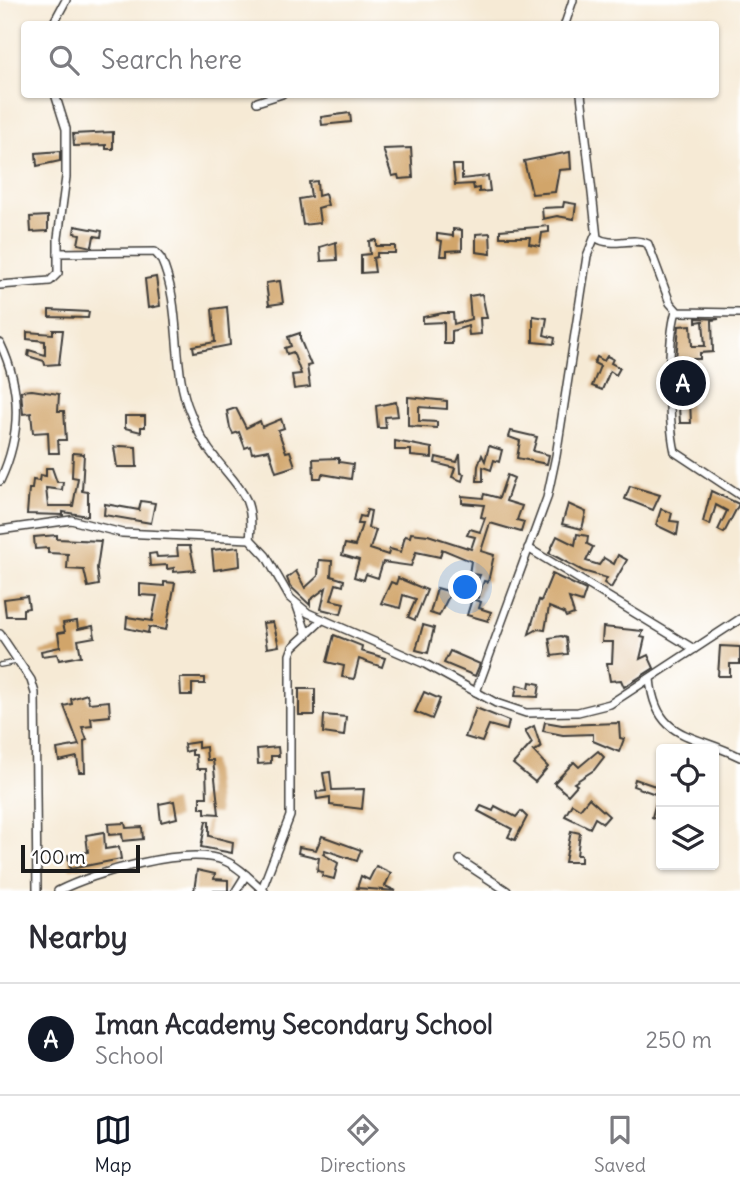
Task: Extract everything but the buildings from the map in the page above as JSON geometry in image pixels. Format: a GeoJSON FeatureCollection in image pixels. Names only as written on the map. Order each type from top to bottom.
{"type":"FeatureCollection","features":[{"type":"Feature","properties":{"kind":"street"},"geometry":{"type":"LineString","coordinates":[[55,21],[66,0]]}},
{"type":"Feature","properties":{"kind":"street"},"geometry":{"type":"LineString","coordinates":[[566,21],[573,0]]}},
{"type":"Feature","properties":{"kind":"street"},"geometry":{"type":"LineString","coordinates":[[0,285],[53,280],[58,273],[65,187],[66,129],[56,98]]}},
{"type":"Feature","properties":{"kind":"street"},"geometry":{"type":"LineString","coordinates":[[257,102],[270,98]]}},
{"type":"Feature","properties":{"kind":"street"},"geometry":{"type":"LineString","coordinates":[[476,692],[552,476],[587,256],[595,236],[581,98]]}},
{"type":"Feature","properties":{"kind":"street"},"geometry":{"type":"LineString","coordinates":[[595,236],[602,242],[641,241],[648,244],[670,303],[676,311],[671,339],[671,428],[675,452],[740,495]]}},
{"type":"Feature","properties":{"kind":"street"},"geometry":{"type":"LineString","coordinates":[[58,253],[155,252],[161,259],[176,318],[187,406],[215,458],[243,489],[251,520],[250,539]]}},
{"type":"Feature","properties":{"kind":"street"},"geometry":{"type":"LineString","coordinates":[[676,311],[740,313]]}},
{"type":"Feature","properties":{"kind":"street"},"geometry":{"type":"LineString","coordinates":[[0,343],[12,366],[17,398],[14,446],[0,481]]}},
{"type":"Feature","properties":{"kind":"street"},"geometry":{"type":"LineString","coordinates":[[0,530],[71,520],[122,533],[250,539],[266,555],[295,603],[307,635]]}},
{"type":"Feature","properties":{"kind":"street"},"geometry":{"type":"LineString","coordinates":[[528,548],[694,649]]}},
{"type":"Feature","properties":{"kind":"street"},"geometry":{"type":"LineString","coordinates":[[295,603],[322,620],[370,638],[496,703],[526,713],[578,712],[610,704],[740,619]]}},
{"type":"Feature","properties":{"kind":"street"},"geometry":{"type":"LineString","coordinates":[[58,891],[81,881],[177,857],[221,859],[263,890],[289,816],[290,659],[293,647],[322,620]]}},
{"type":"Feature","properties":{"kind":"street"},"geometry":{"type":"LineString","coordinates":[[0,634],[31,680],[35,692],[37,891]]}},
{"type":"Feature","properties":{"kind":"street"},"geometry":{"type":"LineString","coordinates":[[650,679],[655,708],[667,725],[740,757]]}},
{"type":"Feature","properties":{"kind":"street"},"geometry":{"type":"LineString","coordinates":[[460,860],[507,891]]}},
{"type":"Feature","properties":{"kind":"street"},"geometry":{"type":"LineString","coordinates":[[236,891],[246,875]]}},
{"type":"Feature","properties":{"kind":"lane"},"geometry":{"type":"LineString","coordinates":[[0,665],[18,661]]}},
{"type":"Feature","properties":{"kind":"place","name":"Iman Academy Secondary School"},"geometry":{"type":"Point","coordinates":[683,383]}}]}
